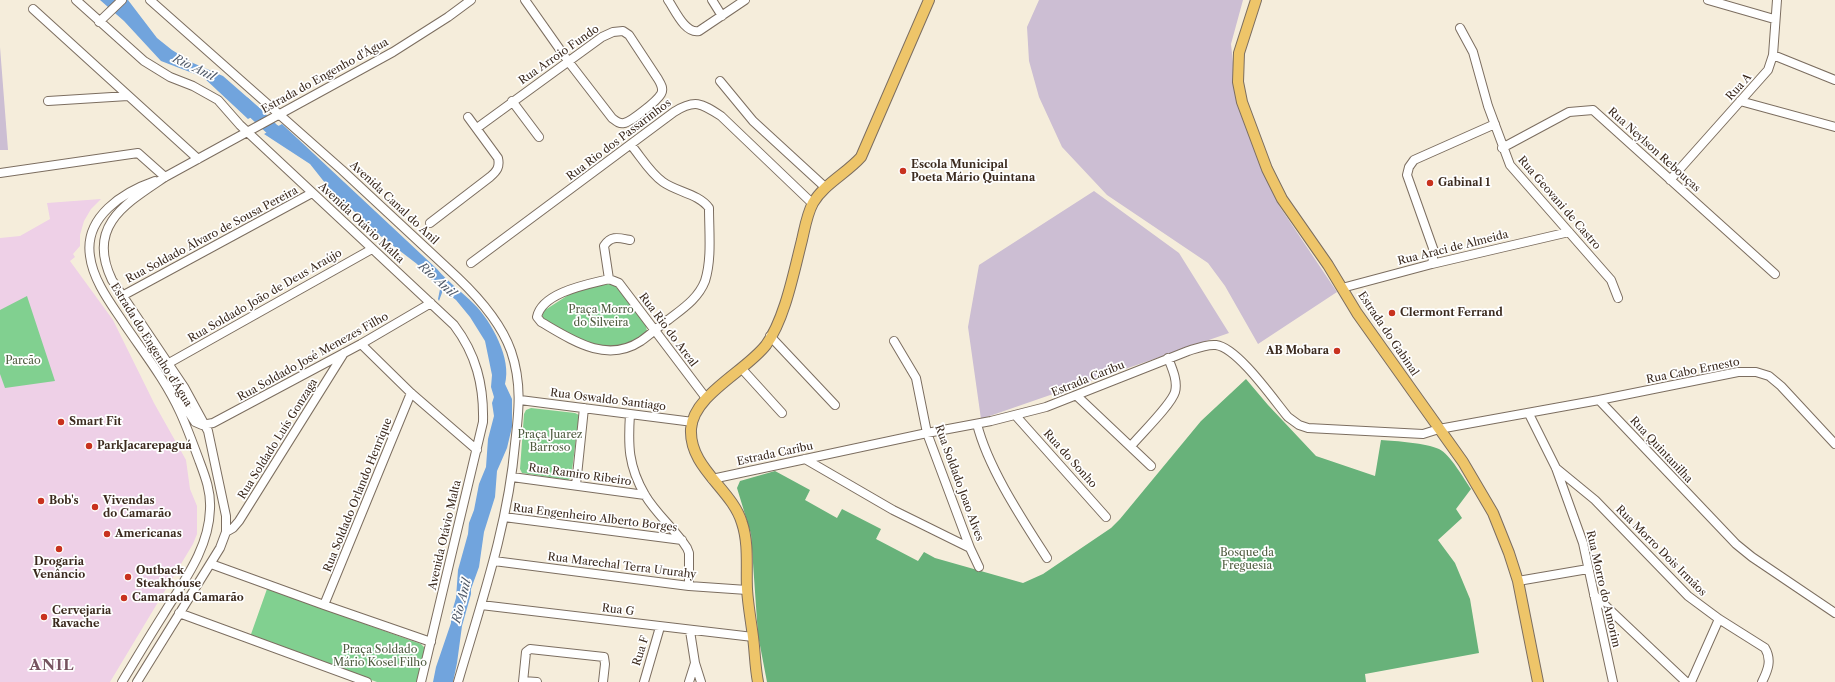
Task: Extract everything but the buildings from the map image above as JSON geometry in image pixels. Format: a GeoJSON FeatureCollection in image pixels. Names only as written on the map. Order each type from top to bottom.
{"type":"FeatureCollection","features":[{"type":"Feature","properties":{"kind":"main road"},"geometry":{"type":"LineString","coordinates":[[758,682],[747,590],[747,550],[742,522],[732,502],[712,479],[696,453],[692,440],[691,428],[699,407],[706,398],[754,359],[767,344],[777,324],[790,288],[808,216],[813,204],[826,188],[851,168],[861,157],[929,0]]}},
{"type":"Feature","properties":{"kind":"main road","name":"Estrada do Gabinal"},"geometry":{"type":"LineString","coordinates":[[1256,0],[1239,53],[1238,82],[1242,102],[1264,162],[1282,199],[1362,319],[1463,462],[1493,513],[1509,553],[1518,581],[1538,682]]}},
{"type":"Feature","properties":{"kind":"street","name":"Avenida Otávio Malta"},"geometry":{"type":"LineString","coordinates":[[76,0],[144,61],[170,77],[193,86],[218,100],[312,193],[454,325],[464,338],[477,367],[484,405],[483,422],[422,682]]}},
{"type":"Feature","properties":{"kind":"street"},"geometry":{"type":"LineString","coordinates":[[99,22],[122,0]]}},
{"type":"Feature","properties":{"kind":"street","name":"Avenida Canal do Anil"},"geometry":{"type":"LineString","coordinates":[[150,0],[474,293],[496,323],[508,344],[515,368],[520,400],[512,477],[494,561],[458,682]]}},
{"type":"Feature","properties":{"kind":"street","name":"Estrada do Engenho d'Água"},"geometry":{"type":"LineString","coordinates":[[137,682],[220,548],[226,532],[226,516],[210,440],[196,406],[122,296],[104,265],[105,235],[116,214],[135,198],[165,177],[393,52],[448,17],[471,0]]}},
{"type":"Feature","properties":{"kind":"street"},"geometry":{"type":"LineString","coordinates":[[525,0],[568,61]]}},
{"type":"Feature","properties":{"kind":"street"},"geometry":{"type":"LineString","coordinates":[[668,0],[691,32],[699,32],[745,0]]}},
{"type":"Feature","properties":{"kind":"street"},"geometry":{"type":"LineString","coordinates":[[712,0],[722,16]]}},
{"type":"Feature","properties":{"kind":"street"},"geometry":{"type":"LineString","coordinates":[[1777,0],[1774,19],[1773,55],[1835,80]]}},
{"type":"Feature","properties":{"kind":"street"},"geometry":{"type":"LineString","coordinates":[[1713,1],[1774,19]]}},
{"type":"Feature","properties":{"kind":"street"},"geometry":{"type":"LineString","coordinates":[[33,9],[198,159]]}},
{"type":"Feature","properties":{"kind":"street","name":"Rua Geovani de Castro"},"geometry":{"type":"LineString","coordinates":[[1460,28],[1473,52],[1488,106],[1502,148],[1510,165],[1611,280],[1618,298]]}},
{"type":"Feature","properties":{"kind":"street","name":"Rua Arroio Fundo"},"geometry":{"type":"LineString","coordinates":[[476,128],[568,61],[613,32],[623,31],[629,36],[658,79],[662,86],[662,93],[657,99],[629,121],[622,124],[612,118],[568,61]]}},
{"type":"Feature","properties":{"kind":"street","name":"Rua A"},"geometry":{"type":"LineString","coordinates":[[1670,180],[1768,70],[1773,55]]}},
{"type":"Feature","properties":{"kind":"street"},"geometry":{"type":"LineString","coordinates":[[720,81],[749,117],[826,188]]}},
{"type":"Feature","properties":{"kind":"street"},"geometry":{"type":"LineString","coordinates":[[48,100],[128,96]]}},
{"type":"Feature","properties":{"kind":"street"},"geometry":{"type":"LineString","coordinates":[[512,101],[539,137]]}},
{"type":"Feature","properties":{"kind":"street"},"geometry":{"type":"LineString","coordinates":[[1740,101],[1835,127]]}},
{"type":"Feature","properties":{"kind":"street","name":"Rua Rio dos Passarinhos"},"geometry":{"type":"LineString","coordinates":[[470,263],[686,104],[694,103],[704,105],[720,116],[813,204]]}},
{"type":"Feature","properties":{"kind":"street","name":"Rua Neylson Rebouças"},"geometry":{"type":"LineString","coordinates":[[1502,148],[1569,112],[1594,110],[1775,274]]}},
{"type":"Feature","properties":{"kind":"street"},"geometry":{"type":"LineString","coordinates":[[430,223],[497,171],[499,164],[498,158],[468,117]]}},
{"type":"Feature","properties":{"kind":"street"},"geometry":{"type":"LineString","coordinates":[[1432,264],[1434,251],[1407,175],[1409,168],[1414,160],[1495,124]]}},
{"type":"Feature","properties":{"kind":"street"},"geometry":{"type":"LineString","coordinates":[[630,145],[655,176],[664,183],[699,200],[709,208],[708,267],[704,282],[692,302],[641,341],[627,348],[612,351],[597,350],[572,340],[541,322],[537,316],[541,306],[574,287],[609,279],[604,246],[608,240],[614,237],[630,240]]}},
{"type":"Feature","properties":{"kind":"street"},"geometry":{"type":"LineString","coordinates":[[0,173],[138,153],[165,177]]}},
{"type":"Feature","properties":{"kind":"street","name":"Estrada do Engenho d'Água"},"geometry":{"type":"LineString","coordinates":[[122,682],[198,558],[210,519],[209,487],[180,412],[166,386],[106,296],[91,262],[89,242],[93,228],[105,210],[143,185],[165,177]]}},
{"type":"Feature","properties":{"kind":"street","name":"Rua Soldado Álvaro de Sousa Pereira"},"geometry":{"type":"LineString","coordinates":[[122,296],[312,193]]}},
{"type":"Feature","properties":{"kind":"street","name":"Rua Araci de Almeida"},"geometry":{"type":"LineString","coordinates":[[1342,288],[1432,264],[1569,232]]}},
{"type":"Feature","properties":{"kind":"street","name":"Rua Soldado João de Deus Araújo"},"geometry":{"type":"LineString","coordinates":[[169,364],[372,248]]}},
{"type":"Feature","properties":{"kind":"street"},"geometry":{"type":"LineString","coordinates":[[1434,251],[1447,261]]}},
{"type":"Feature","properties":{"kind":"street","name":"Rua Rio do Areal"},"geometry":{"type":"LineString","coordinates":[[609,279],[619,283],[706,398]]}},
{"type":"Feature","properties":{"kind":"street","name":"Rua Soldado José Menezes Filho"},"geometry":{"type":"LineString","coordinates":[[204,425],[218,421],[344,353],[431,303]]}},
{"type":"Feature","properties":{"kind":"street"},"geometry":{"type":"LineString","coordinates":[[770,336],[835,405]]}},
{"type":"Feature","properties":{"kind":"street","name":"Rua Soldado Joao Alves"},"geometry":{"type":"LineString","coordinates":[[894,341],[916,378],[927,433],[970,548],[979,567]]}},
{"type":"Feature","properties":{"kind":"street"},"geometry":{"type":"LineString","coordinates":[[360,344],[411,393],[477,450]]}},
{"type":"Feature","properties":{"kind":"street","name":"Estrada Caribu"},"geometry":{"type":"LineString","coordinates":[[712,479],[927,433],[1016,416],[1077,396],[1168,358],[1204,346],[1216,345],[1226,349],[1246,365],[1288,417],[1299,425],[1308,428],[1423,434],[1439,428]]}},
{"type":"Feature","properties":{"kind":"street","name":"Rua Soldado Luís Gonzaga"},"geometry":{"type":"LineString","coordinates":[[226,532],[233,528],[243,515],[344,353]]}},
{"type":"Feature","properties":{"kind":"street"},"geometry":{"type":"LineString","coordinates":[[1130,446],[1165,406],[1175,392],[1176,382],[1168,358]]}},
{"type":"Feature","properties":{"kind":"street"},"geometry":{"type":"LineString","coordinates":[[148,359],[169,382],[190,418],[197,424],[204,425]]}},
{"type":"Feature","properties":{"kind":"street"},"geometry":{"type":"LineString","coordinates":[[742,369],[782,413]]}},
{"type":"Feature","properties":{"kind":"street","name":"Rua Cabo Ernesto"},"geometry":{"type":"LineString","coordinates":[[1599,400],[1738,372],[1756,372],[1769,376],[1781,386],[1835,444]]}},
{"type":"Feature","properties":{"kind":"street","name":"Rua Soldado Orlando Henrique"},"geometry":{"type":"LineString","coordinates":[[324,605],[411,393]]}},
{"type":"Feature","properties":{"kind":"street"},"geometry":{"type":"LineString","coordinates":[[1077,396],[1151,466]]}},
{"type":"Feature","properties":{"kind":"street","name":"Rua Oswaldo Santiago"},"geometry":{"type":"LineString","coordinates":[[520,400],[693,422]]}},
{"type":"Feature","properties":{"kind":"street"},"geometry":{"type":"LineString","coordinates":[[1439,428],[1529,414],[1599,400]]}},
{"type":"Feature","properties":{"kind":"street","name":"Rua Quintanilha"},"geometry":{"type":"LineString","coordinates":[[1599,400],[1736,544],[1752,557],[1835,613]]}},
{"type":"Feature","properties":{"kind":"street"},"geometry":{"type":"LineString","coordinates":[[576,485],[584,408]]}},
{"type":"Feature","properties":{"kind":"street"},"geometry":{"type":"LineString","coordinates":[[630,414],[628,443],[630,457],[645,495],[682,540],[689,553],[689,586]]}},
{"type":"Feature","properties":{"kind":"street","name":"Rua Morro do Amorim"},"geometry":{"type":"LineString","coordinates":[[1529,414],[1556,468],[1583,543],[1613,682]]}},
{"type":"Feature","properties":{"kind":"street","name":"Rua do Sonho"},"geometry":{"type":"LineString","coordinates":[[1016,416],[1106,517]]}},
{"type":"Feature","properties":{"kind":"street"},"geometry":{"type":"LineString","coordinates":[[977,424],[982,444],[988,456],[1024,523],[1047,558]]}},
{"type":"Feature","properties":{"kind":"street"},"geometry":{"type":"LineString","coordinates":[[805,459],[893,510],[970,548]]}},
{"type":"Feature","properties":{"kind":"street","name":"Rua Morro Dois Irmãos"},"geometry":{"type":"LineString","coordinates":[[1556,468],[1594,500],[1688,596],[1719,619],[1765,648],[1769,654],[1769,664],[1762,682]]}},
{"type":"Feature","properties":{"kind":"street","name":"Rua Ramiro Ribeiro"},"geometry":{"type":"LineString","coordinates":[[512,477],[645,495]]}},
{"type":"Feature","properties":{"kind":"street","name":"Rua Engenheiro Alberto Borges"},"geometry":{"type":"LineString","coordinates":[[504,517],[682,540]]}},
{"type":"Feature","properties":{"kind":"street","name":"Rua Marechal Terra Ururahy"},"geometry":{"type":"LineString","coordinates":[[494,561],[689,586],[747,590]]}},
{"type":"Feature","properties":{"kind":"street"},"geometry":{"type":"LineString","coordinates":[[211,564],[431,642]]}},
{"type":"Feature","properties":{"kind":"street"},"geometry":{"type":"LineString","coordinates":[[1518,581],[1588,569]]}},
{"type":"Feature","properties":{"kind":"street"},"geometry":{"type":"LineString","coordinates":[[1594,595],[1686,682]]}},
{"type":"Feature","properties":{"kind":"street","name":"Rua G"},"geometry":{"type":"LineString","coordinates":[[481,605],[690,631],[753,637]]}},
{"type":"Feature","properties":{"kind":"street"},"geometry":{"type":"LineString","coordinates":[[179,613],[367,682]]}},
{"type":"Feature","properties":{"kind":"street"},"geometry":{"type":"LineString","coordinates":[[1690,682],[1719,619]]}},
{"type":"Feature","properties":{"kind":"street","name":"Rua F"},"geometry":{"type":"LineString","coordinates":[[644,682],[660,627]]}},
{"type":"Feature","properties":{"kind":"street"},"geometry":{"type":"LineString","coordinates":[[690,631],[695,663],[701,682]]}},
{"type":"Feature","properties":{"kind":"street"},"geometry":{"type":"LineString","coordinates":[[537,682],[523,681],[526,652],[530,649],[604,657],[605,664],[603,682]]}},
{"type":"Feature","properties":{"kind":"street"},"geometry":{"type":"LineString","coordinates":[[689,682],[695,663]]}},
{"type":"Feature","properties":{"kind":"shaded area"},"geometry":{"type":"Polygon","coordinates":[[[1039,0],[1243,0],[1231,44],[1235,82],[1250,139],[1280,207],[1337,292],[1258,344],[1225,286],[1208,263],[1107,195],[1062,147],[1039,97],[1029,61],[1027,27],[1039,0]]]}},
{"type":"Feature","properties":{"kind":"shaded area"},"geometry":{"type":"Polygon","coordinates":[[[0,47],[8,150],[0,150],[0,47]]]}},
{"type":"Feature","properties":{"kind":"shaded area"},"geometry":{"type":"Polygon","coordinates":[[[1094,191],[1179,253],[1229,333],[981,419],[968,327],[979,265],[1094,191]]]}},
{"type":"Feature","properties":{"kind":"shaded area","name":"ParkJacarepaguá"},"geometry":{"type":"Polygon","coordinates":[[[101,199],[91,209],[84,221],[80,235],[80,246],[73,254],[75,257],[70,261],[113,320],[154,403],[186,460],[190,489],[197,506],[197,534],[193,544],[110,682],[0,682],[0,238],[20,236],[50,219],[47,203],[101,199]]]}},
{"type":"Feature","properties":{"kind":"green space","name":"Praça Morro do Silveira"},"geometry":{"type":"Polygon","coordinates":[[[612,283],[618,287],[646,324],[647,333],[628,345],[596,348],[546,322],[543,318],[542,314],[545,310],[573,292],[612,283]]]}},
{"type":"Feature","properties":{"kind":"green space","name":"Parcão"},"geometry":{"type":"Polygon","coordinates":[[[27,296],[55,381],[5,388],[0,374],[0,310],[27,296]]]}},
{"type":"Feature","properties":{"kind":"green space","name":"Bosque da Freguesia"},"geometry":{"type":"Polygon","coordinates":[[[1246,379],[1268,405],[1316,456],[1375,476],[1381,440],[1427,445],[1439,449],[1448,456],[1471,489],[1456,509],[1462,518],[1438,540],[1455,563],[1470,599],[1479,653],[1365,674],[1366,682],[767,682],[758,635],[751,534],[737,488],[740,481],[775,471],[810,490],[805,500],[837,518],[842,509],[881,529],[876,539],[918,561],[924,552],[935,558],[1023,583],[1043,574],[1111,528],[1201,421],[1246,379]]]}},
{"type":"Feature","properties":{"kind":"green space","name":"Praça Juarez Barroso"},"geometry":{"type":"Polygon","coordinates":[[[531,408],[575,413],[579,415],[571,478],[568,480],[522,473],[520,469],[524,414],[526,410],[531,408]]]}},
{"type":"Feature","properties":{"kind":"green space","name":"Praça Soldado Mário Kosel Filho"},"geometry":{"type":"Polygon","coordinates":[[[267,589],[421,644],[424,647],[425,652],[418,682],[377,682],[250,637],[267,589]]]}},
{"type":"Feature","properties":{"kind":"water"},"geometry":{"type":"Polygon","coordinates":[[[100,0],[128,0],[157,38],[172,50],[193,63],[223,76],[263,111],[248,119],[203,77],[161,61],[124,21],[100,0]]]}},
{"type":"Feature","properties":{"kind":"water"},"geometry":{"type":"Polygon","coordinates":[[[282,124],[474,304],[494,331],[503,352],[506,363],[505,384],[512,399],[512,427],[507,448],[497,471],[495,497],[484,532],[479,567],[471,589],[462,626],[453,682],[433,682],[436,667],[451,623],[451,615],[456,598],[458,570],[468,534],[469,523],[474,510],[479,484],[486,467],[488,439],[494,416],[492,403],[494,397],[491,387],[492,375],[485,341],[470,317],[456,300],[443,290],[439,301],[440,289],[417,264],[374,231],[362,218],[333,193],[310,164],[264,134],[282,124]]]}},
{"type":"Feature","properties":{"kind":"waterway","name":"Rio Anil"},"geometry":{"type":"LineString","coordinates":[[244,103],[273,130],[287,139]]}},
{"type":"Feature","properties":{"kind":"place","name":"Escola Municipal Poeta Mário Quintana"},"geometry":{"type":"Point","coordinates":[903,171]}},
{"type":"Feature","properties":{"kind":"place","name":"Gabinal 1"},"geometry":{"type":"Point","coordinates":[1430,183]}},
{"type":"Feature","properties":{"kind":"place","name":"Clermont Ferrand"},"geometry":{"type":"Point","coordinates":[1392,313]}},
{"type":"Feature","properties":{"kind":"place","name":"AB Mobara"},"geometry":{"type":"Point","coordinates":[1337,351]}},
{"type":"Feature","properties":{"kind":"place","name":"Smart Fit"},"geometry":{"type":"Point","coordinates":[61,422]}},
{"type":"Feature","properties":{"kind":"place","name":"ParkJacarepaguá"},"geometry":{"type":"Point","coordinates":[89,446]}},
{"type":"Feature","properties":{"kind":"place","name":"Bob's"},"geometry":{"type":"Point","coordinates":[41,501]}},
{"type":"Feature","properties":{"kind":"place","name":"Vivendas do Camarão"},"geometry":{"type":"Point","coordinates":[95,507]}},
{"type":"Feature","properties":{"kind":"place","name":"Americanas"},"geometry":{"type":"Point","coordinates":[107,534]}},
{"type":"Feature","properties":{"kind":"place","name":"Drogaria Venâncio"},"geometry":{"type":"Point","coordinates":[59,549]}},
{"type":"Feature","properties":{"kind":"place","name":"Outback Steakhouse"},"geometry":{"type":"Point","coordinates":[128,577]}},
{"type":"Feature","properties":{"kind":"place","name":"Camarada Camarão"},"geometry":{"type":"Point","coordinates":[124,598]}},
{"type":"Feature","properties":{"kind":"place","name":"Cervejaria Ravache"},"geometry":{"type":"Point","coordinates":[44,617]}},
{"type":"Feature","properties":{"kind":"district","name":"ANIL"},"geometry":{"type":"Point","coordinates":[52,666]}}]}
